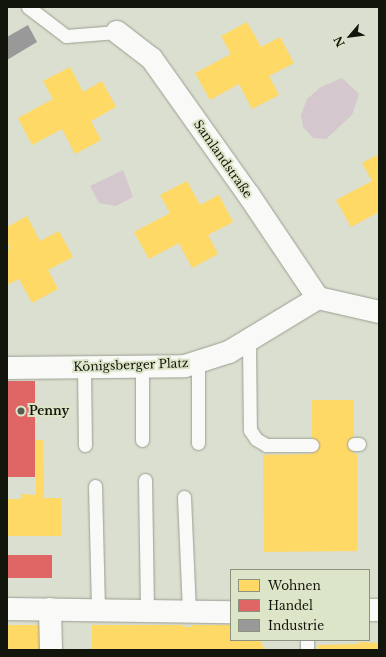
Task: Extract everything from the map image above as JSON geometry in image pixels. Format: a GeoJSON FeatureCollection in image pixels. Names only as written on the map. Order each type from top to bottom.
{"type":"FeatureCollection","features":[{"type":"Feature","properties":{"kind":"street","name":"Samlandstraße"},"geometry":{"type":"LineString","coordinates":[[117,32],[152,60],[248,194],[318,298]]}},
{"type":"Feature","properties":{"kind":"street"},"geometry":{"type":"LineString","coordinates":[[318,298],[379,312]]}},
{"type":"Feature","properties":{"kind":"street","name":"Königsberger Platz"},"geometry":{"type":"LineString","coordinates":[[7,368],[185,366],[229,352],[318,298]]}},
{"type":"Feature","properties":{"kind":"street"},"geometry":{"type":"LineString","coordinates":[[7,609],[230,612]]}},
{"type":"Feature","properties":{"kind":"street"},"geometry":{"type":"LineString","coordinates":[[51,650],[58,609]]}},
{"type":"Feature","properties":{"kind":"lane"},"geometry":{"type":"LineString","coordinates":[[28,7],[66,36],[117,32]]}},
{"type":"Feature","properties":{"kind":"lane"},"geometry":{"type":"LineString","coordinates":[[249,341],[250,430],[256,439],[266,445],[312,445]]}},
{"type":"Feature","properties":{"kind":"lane"},"geometry":{"type":"LineString","coordinates":[[198,363],[198,443]]}},
{"type":"Feature","properties":{"kind":"lane"},"geometry":{"type":"LineString","coordinates":[[142,366],[142,440]]}},
{"type":"Feature","properties":{"kind":"lane"},"geometry":{"type":"LineString","coordinates":[[84,367],[85,444]]}},
{"type":"Feature","properties":{"kind":"lane"},"geometry":{"type":"LineString","coordinates":[[145,480],[147,610]]}},
{"type":"Feature","properties":{"kind":"lane"},"geometry":{"type":"LineString","coordinates":[[95,486],[98,610]]}},
{"type":"Feature","properties":{"kind":"lane"},"geometry":{"type":"LineString","coordinates":[[184,497],[189,611]]}},
{"type":"Feature","properties":{"kind":"shaded area"},"geometry":{"type":"Polygon","coordinates":[[[342,78],[359,94],[352,115],[326,139],[313,138],[303,127],[301,115],[307,99],[321,87],[342,78]]]}},
{"type":"Feature","properties":{"kind":"shaded area"},"geometry":{"type":"Polygon","coordinates":[[[123,170],[133,197],[116,206],[99,203],[90,186],[123,170]]]}},
{"type":"Feature","properties":{"kind":"building: Wohnen"},"geometry":{"type":"Polygon","coordinates":[[[247,22],[261,47],[280,37],[294,63],[269,76],[279,95],[252,109],[239,84],[210,100],[195,73],[231,54],[221,36],[247,22]]]}},
{"type":"Feature","properties":{"kind":"building: Wohnen"},"geometry":{"type":"Polygon","coordinates":[[[70,67],[83,92],[102,81],[116,107],[91,121],[101,140],[75,154],[62,129],[32,145],[18,118],[53,99],[43,81],[70,67]]]}},
{"type":"Feature","properties":{"kind":"building: Wohnen"},"geometry":{"type":"Polygon","coordinates":[[[379,154],[379,212],[351,227],[336,200],[372,181],[362,163],[379,154]]]}},
{"type":"Feature","properties":{"kind":"building: Wohnen"},"geometry":{"type":"Polygon","coordinates":[[[187,181],[200,205],[219,195],[233,222],[208,235],[218,254],[192,268],[179,243],[149,259],[134,232],[170,213],[160,195],[187,181]]]}},
{"type":"Feature","properties":{"kind":"building: Wohnen"},"geometry":{"type":"Polygon","coordinates":[[[27,216],[40,241],[59,231],[73,257],[48,270],[58,289],[32,303],[19,279],[7,285],[7,250],[10,249],[7,242],[7,227],[27,216]]]}},
{"type":"Feature","properties":{"kind":"building: Wohnen"},"geometry":{"type":"Polygon","coordinates":[[[312,400],[354,400],[354,454],[357,454],[357,551],[264,552],[263,455],[312,454],[312,400]]]}},
{"type":"Feature","properties":{"kind":"building: Wohnen"},"geometry":{"type":"Polygon","coordinates":[[[36,440],[43,440],[44,498],[61,498],[62,536],[7,536],[7,499],[21,499],[21,494],[36,495],[36,440]]]}},
{"type":"Feature","properties":{"kind":"building: Wohnen"},"geometry":{"type":"Polygon","coordinates":[[[7,625],[40,625],[40,650],[7,650],[7,625]]]}},
{"type":"Feature","properties":{"kind":"building: Wohnen"},"geometry":{"type":"Polygon","coordinates":[[[92,625],[183,625],[183,627],[191,627],[191,625],[230,625],[230,641],[260,641],[265,650],[92,650],[92,625]]]}},
{"type":"Feature","properties":{"kind":"building: Wohnen"},"geometry":{"type":"Polygon","coordinates":[[[358,642],[379,643],[379,650],[318,650],[318,645],[359,644],[358,642]]]}},
{"type":"Feature","properties":{"kind":"building: Handel","name":"Penny"},"geometry":{"type":"Polygon","coordinates":[[[7,381],[35,381],[35,477],[7,477],[7,381]]]}},
{"type":"Feature","properties":{"kind":"building: Handel"},"geometry":{"type":"Polygon","coordinates":[[[7,555],[52,555],[52,578],[7,578],[7,555]]]}},
{"type":"Feature","properties":{"kind":"building: Industrie"},"geometry":{"type":"Polygon","coordinates":[[[28,25],[37,42],[7,60],[7,37],[28,25]]]}},
{"type":"Feature","properties":{"kind":"place","name":"Penny"},"geometry":{"type":"Point","coordinates":[21,411]}}]}
